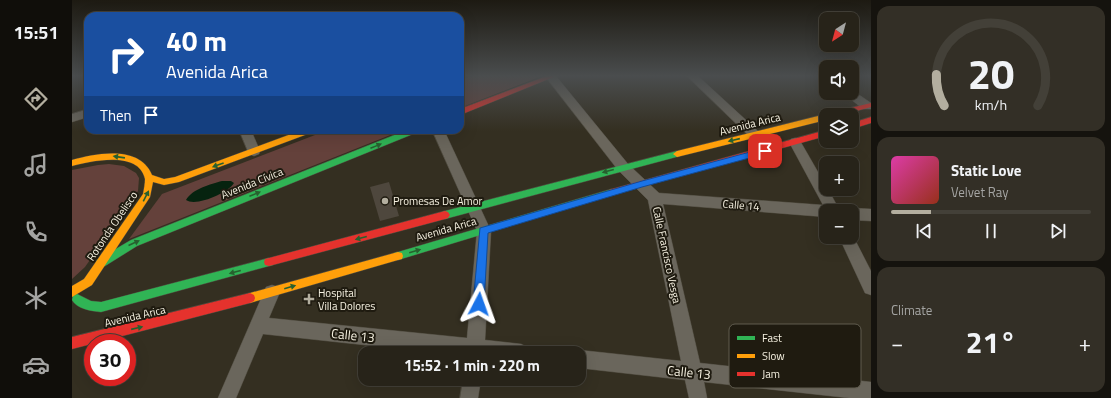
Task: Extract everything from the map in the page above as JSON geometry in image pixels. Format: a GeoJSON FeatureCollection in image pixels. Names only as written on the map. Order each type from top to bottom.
{"type":"FeatureCollection","features":[{"type":"Feature","properties":{"kind":"street"},"geometry":{"type":"LineString","coordinates":[[464,110],[504,95]]}},
{"type":"Feature","properties":{"kind":"street","name":"Calle Francisco Vesga"},"geometry":{"type":"LineString","coordinates":[[566,95],[623,167],[655,198],[698,398]]}},
{"type":"Feature","properties":{"kind":"street"},"geometry":{"type":"LineString","coordinates":[[712,95],[755,135]]}},
{"type":"Feature","properties":{"kind":"street"},"geometry":{"type":"LineString","coordinates":[[859,99],[869,105]]}},
{"type":"Feature","properties":{"kind":"street"},"geometry":{"type":"LineString","coordinates":[[858,108],[869,105]]}},
{"type":"Feature","properties":{"kind":"street"},"geometry":{"type":"LineString","coordinates":[[72,118],[84,114]]}},
{"type":"Feature","properties":{"kind":"street","name":"Avenida Arica"},"geometry":{"type":"LineString","coordinates":[[75,295],[90,306],[101,307],[623,167],[819,119]]}},
{"type":"Feature","properties":{"kind":"street"},"geometry":{"type":"LineString","coordinates":[[859,124],[871,120]]}},
{"type":"Feature","properties":{"kind":"street"},"geometry":{"type":"LineString","coordinates":[[247,134],[254,151]]}},
{"type":"Feature","properties":{"kind":"street"},"geometry":{"type":"LineString","coordinates":[[72,163],[103,156],[120,157],[136,162],[145,170],[149,178],[164,182],[176,180],[299,134]]}},
{"type":"Feature","properties":{"kind":"street","name":"Avenida Cívica"},"geometry":{"type":"LineString","coordinates":[[101,263],[134,243],[405,134]]}},
{"type":"Feature","properties":{"kind":"street"},"geometry":{"type":"LineString","coordinates":[[440,134],[484,230],[475,346]]}},
{"type":"Feature","properties":{"kind":"street","name":"Avenida Arica"},"geometry":{"type":"LineString","coordinates":[[72,343],[164,321],[272,292],[642,184],[819,135]]}},
{"type":"Feature","properties":{"kind":"street"},"geometry":{"type":"LineString","coordinates":[[795,142],[829,204]]}},
{"type":"Feature","properties":{"kind":"street","name":"Rotonda Obelisco"},"geometry":{"type":"LineString","coordinates":[[75,295],[88,282],[147,195],[150,184],[149,178]]}},
{"type":"Feature","properties":{"kind":"street","name":"Calle 14"},"geometry":{"type":"LineString","coordinates":[[655,198],[819,211]]}},
{"type":"Feature","properties":{"kind":"street"},"geometry":{"type":"LineString","coordinates":[[859,214],[871,215]]}},
{"type":"Feature","properties":{"kind":"street"},"geometry":{"type":"LineString","coordinates":[[849,244],[871,288]]}},
{"type":"Feature","properties":{"kind":"street"},"geometry":{"type":"LineString","coordinates":[[227,398],[272,292]]}},
{"type":"Feature","properties":{"kind":"street"},"geometry":{"type":"LineString","coordinates":[[72,307],[75,295]]}},
{"type":"Feature","properties":{"kind":"street","name":"Calle 13"},"geometry":{"type":"LineString","coordinates":[[258,325],[440,346]]}},
{"type":"Feature","properties":{"kind":"street","name":"Calle 13"},"geometry":{"type":"LineString","coordinates":[[586,361],[729,376]]}},
{"type":"Feature","properties":{"kind":"street"},"geometry":{"type":"LineString","coordinates":[[469,398],[471,386]]}},
{"type":"Feature","properties":{"kind":"street","name":"Calle 13"},"geometry":{"type":"LineString","coordinates":[[851,388],[871,390]]}},
{"type":"Feature","properties":{"kind":"shaded area"},"geometry":{"type":"Polygon","coordinates":[[[464,95],[494,95],[464,106],[464,95]]]}},
{"type":"Feature","properties":{"kind":"shaded area"},"geometry":{"type":"Polygon","coordinates":[[[318,134],[393,134],[129,239],[162,194],[318,134]]]}},
{"type":"Feature","properties":{"kind":"shaded area"},"geometry":{"type":"Polygon","coordinates":[[[109,164],[124,166],[136,173],[139,178],[138,191],[85,267],[72,279],[72,170],[109,164]]]}},
{"type":"Feature","properties":{"kind":"shaded area"},"geometry":{"type":"Polygon","coordinates":[[[222,181],[231,181],[234,183],[231,187],[212,198],[197,202],[186,200],[197,190],[207,185],[222,181]]]}},
{"type":"Feature","properties":{"kind":"building","name":"Promesas De Amor"},"geometry":{"type":"Polygon","coordinates":[[[389,182],[399,216],[380,221],[370,187],[389,182]]]}},
{"type":"Feature","properties":{"kind":"traffic: fast"},"geometry":{"type":"LineString","coordinates":[[101,263],[134,243],[405,134]]}},
{"type":"Feature","properties":{"kind":"traffic: fast"},"geometry":{"type":"LineString","coordinates":[[445,215],[677,154]]}},
{"type":"Feature","properties":{"kind":"traffic: fast"},"geometry":{"type":"LineString","coordinates":[[398,256],[612,192]]}},
{"type":"Feature","properties":{"kind":"traffic: fast"},"geometry":{"type":"LineString","coordinates":[[77,299],[90,306],[101,307],[269,262]]}},
{"type":"Feature","properties":{"kind":"traffic: slow"},"geometry":{"type":"LineString","coordinates":[[677,154],[819,119]]}},
{"type":"Feature","properties":{"kind":"traffic: slow"},"geometry":{"type":"LineString","coordinates":[[149,178],[164,182],[176,180],[299,134]]}},
{"type":"Feature","properties":{"kind":"traffic: slow"},"geometry":{"type":"LineString","coordinates":[[72,163],[92,158],[128,158],[138,162],[145,169],[149,179],[147,195],[88,282],[72,292]]}},
{"type":"Feature","properties":{"kind":"traffic: slow"},"geometry":{"type":"LineString","coordinates":[[250,298],[398,256]]}},
{"type":"Feature","properties":{"kind":"traffic: jam"},"geometry":{"type":"LineString","coordinates":[[464,110],[505,95]]}},
{"type":"Feature","properties":{"kind":"traffic: jam"},"geometry":{"type":"LineString","coordinates":[[859,108],[871,105]]}},
{"type":"Feature","properties":{"kind":"traffic: jam"},"geometry":{"type":"LineString","coordinates":[[859,124],[871,120]]}},
{"type":"Feature","properties":{"kind":"traffic: jam"},"geometry":{"type":"LineString","coordinates":[[612,192],[819,135]]}},
{"type":"Feature","properties":{"kind":"traffic: jam"},"geometry":{"type":"LineString","coordinates":[[269,262],[445,215]]}},
{"type":"Feature","properties":{"kind":"traffic: jam"},"geometry":{"type":"LineString","coordinates":[[72,343],[250,298]]}},
{"type":"Feature","properties":{"kind":"place","name":"Promesas De Amor"},"geometry":{"type":"Point","coordinates":[385,201]}},
{"type":"Feature","properties":{"kind":"place","name":"Hospital Villa Dolores"},"geometry":{"type":"Point","coordinates":[309,299]}},
{"type":"Feature","properties":{"kind":"route"},"geometry":{"type":"LineString","coordinates":[[479,304],[484,230],[642,184],[765,151]]}}]}
